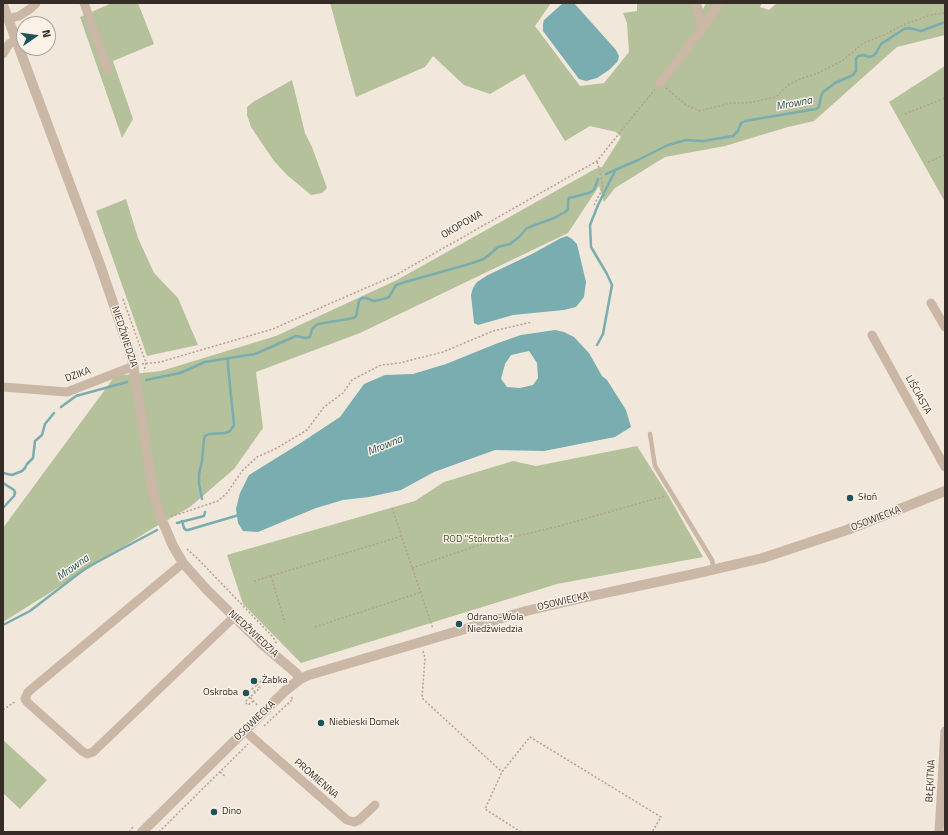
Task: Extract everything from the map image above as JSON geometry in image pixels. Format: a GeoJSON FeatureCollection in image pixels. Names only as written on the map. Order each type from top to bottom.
{"type":"FeatureCollection","features":[{"type":"Feature","properties":{"kind":"street"},"geometry":{"type":"LineString","coordinates":[[8,19],[19,16],[36,3]]}},
{"type":"Feature","properties":{"kind":"street"},"geometry":{"type":"LineString","coordinates":[[84,3],[108,70]]}},
{"type":"Feature","properties":{"kind":"street"},"geometry":{"type":"LineString","coordinates":[[695,3],[703,28]]}},
{"type":"Feature","properties":{"kind":"street"},"geometry":{"type":"LineString","coordinates":[[660,83],[703,28],[719,3]]}},
{"type":"Feature","properties":{"kind":"street","name":"NIEDŹWIEDZIA"},"geometry":{"type":"LineString","coordinates":[[3,5],[16,40]]}},
{"type":"Feature","properties":{"kind":"street"},"geometry":{"type":"LineString","coordinates":[[3,54],[8,44],[16,40]]}},
{"type":"Feature","properties":{"kind":"street","name":"NIEDŹWIEDZIA"},"geometry":{"type":"LineString","coordinates":[[22,56],[99,262],[134,366],[153,491],[161,518],[173,546],[183,563],[234,617],[263,645],[296,673],[300,679]]}},
{"type":"Feature","properties":{"kind":"street"},"geometry":{"type":"LineString","coordinates":[[931,303],[945,327]]}},
{"type":"Feature","properties":{"kind":"street","name":"LIŚCIASTA"},"geometry":{"type":"LineString","coordinates":[[872,335],[945,467]]}},
{"type":"Feature","properties":{"kind":"street","name":"DZIKA"},"geometry":{"type":"LineString","coordinates":[[3,387],[67,392],[134,366]]}},
{"type":"Feature","properties":{"kind":"street","name":"OSOWIECKA"},"geometry":{"type":"LineString","coordinates":[[142,832],[249,734],[286,691],[300,679],[323,670],[559,603],[714,570],[762,558],[820,539],[945,491]]}},
{"type":"Feature","properties":{"kind":"street"},"geometry":{"type":"LineString","coordinates":[[183,563],[26,694],[25,699],[28,703],[82,751],[87,754],[93,752],[234,617]]}},
{"type":"Feature","properties":{"kind":"street","name":"BŁĘKITNA"},"geometry":{"type":"LineString","coordinates":[[939,832],[945,731]]}},
{"type":"Feature","properties":{"kind":"street","name":"PROMIENNA"},"geometry":{"type":"LineString","coordinates":[[249,734],[347,820],[354,822],[359,820],[375,805]]}},
{"type":"Feature","properties":{"kind":"lane"},"geometry":{"type":"LineString","coordinates":[[650,434],[655,466],[712,560],[714,570]]}},
{"type":"Feature","properties":{"kind":"path"},"geometry":{"type":"LineString","coordinates":[[660,83],[686,105],[700,111],[731,103],[758,101],[776,97],[788,85],[818,73],[842,61],[862,44],[905,24],[931,15],[945,13]]}},
{"type":"Feature","properties":{"kind":"path","name":"OKOPOWA"},"geometry":{"type":"LineString","coordinates":[[146,363],[160,362],[273,329],[396,275],[597,162],[660,83]]}},
{"type":"Feature","properties":{"kind":"path"},"geometry":{"type":"LineString","coordinates":[[905,114],[945,98]]}},
{"type":"Feature","properties":{"kind":"path"},"geometry":{"type":"LineString","coordinates":[[928,162],[945,156]]}},
{"type":"Feature","properties":{"kind":"path"},"geometry":{"type":"LineString","coordinates":[[594,205],[603,188],[597,162]]}},
{"type":"Feature","properties":{"kind":"path"},"geometry":{"type":"LineString","coordinates":[[161,518],[179,514],[218,501],[228,493],[242,471],[257,458],[306,430],[324,407],[343,393],[352,380],[381,364],[400,363],[443,352],[493,331],[516,327],[532,322]]}},
{"type":"Feature","properties":{"kind":"path"},"geometry":{"type":"LineString","coordinates":[[412,568],[479,545],[560,526],[672,493]]}},
{"type":"Feature","properties":{"kind":"path"},"geometry":{"type":"LineString","coordinates":[[392,508],[412,568],[422,592],[436,637]]}},
{"type":"Feature","properties":{"kind":"path"},"geometry":{"type":"LineString","coordinates":[[254,581],[402,536]]}},
{"type":"Feature","properties":{"kind":"path"},"geometry":{"type":"LineString","coordinates":[[182,546],[198,559],[273,637],[279,648]]}},
{"type":"Feature","properties":{"kind":"path"},"geometry":{"type":"LineString","coordinates":[[271,576],[285,623]]}},
{"type":"Feature","properties":{"kind":"path"},"geometry":{"type":"LineString","coordinates":[[315,627],[422,592]]}},
{"type":"Feature","properties":{"kind":"path"},"geometry":{"type":"LineString","coordinates":[[420,642],[425,658],[422,698],[502,772]]}},
{"type":"Feature","properties":{"kind":"path"},"geometry":{"type":"LineString","coordinates":[[255,692],[252,689],[267,675]]}},
{"type":"Feature","properties":{"kind":"path"},"geometry":{"type":"LineString","coordinates":[[253,701],[248,705],[245,702],[260,688],[256,685]]}},
{"type":"Feature","properties":{"kind":"path"},"geometry":{"type":"LineString","coordinates":[[3,710],[26,694]]}},
{"type":"Feature","properties":{"kind":"path"},"geometry":{"type":"LineString","coordinates":[[250,697],[260,708]]}},
{"type":"Feature","properties":{"kind":"path"},"geometry":{"type":"LineString","coordinates":[[159,832],[249,743],[249,734]]}},
{"type":"Feature","properties":{"kind":"path"},"geometry":{"type":"LineString","coordinates":[[521,832],[485,810],[502,772],[530,737],[661,816],[652,832]]}},
{"type":"Feature","properties":{"kind":"path"},"geometry":{"type":"LineString","coordinates":[[220,772],[226,777]]}},
{"type":"Feature","properties":{"kind":"green space"},"geometry":{"type":"Polygon","coordinates":[[[112,3],[138,3],[154,44],[113,61],[133,119],[122,138],[80,17],[112,3]]]}},
{"type":"Feature","properties":{"kind":"green space"},"geometry":{"type":"Polygon","coordinates":[[[330,3],[551,3],[535,26],[580,86],[604,83],[629,52],[627,23],[623,13],[637,11],[637,3],[701,3],[703,9],[706,3],[762,3],[760,7],[769,10],[777,3],[945,3],[945,35],[897,47],[814,121],[788,127],[725,146],[665,157],[615,188],[604,202],[599,186],[568,233],[360,333],[256,372],[263,428],[234,469],[190,507],[150,530],[3,622],[3,528],[115,376],[161,371],[276,336],[397,280],[595,169],[602,167],[621,137],[616,132],[590,126],[565,141],[524,74],[490,94],[464,85],[433,56],[425,67],[356,97],[330,3]]]}},
{"type":"Feature","properties":{"kind":"green space"},"geometry":{"type":"Polygon","coordinates":[[[945,66],[945,202],[889,102],[945,66]]]}},
{"type":"Feature","properties":{"kind":"green space"},"geometry":{"type":"Polygon","coordinates":[[[292,80],[305,133],[312,147],[327,188],[322,193],[311,195],[287,175],[274,161],[251,127],[247,115],[247,107],[253,102],[292,80]]]}},
{"type":"Feature","properties":{"kind":"green space"},"geometry":{"type":"Polygon","coordinates":[[[126,199],[138,238],[154,273],[178,298],[198,345],[147,356],[96,211],[126,199]]]}},
{"type":"Feature","properties":{"kind":"green space","name":"ROD \"Stokrotka\""},"geometry":{"type":"Polygon","coordinates":[[[637,446],[668,495],[703,557],[557,584],[301,663],[243,604],[227,555],[415,501],[444,482],[513,461],[536,466],[637,446]]]}},
{"type":"Feature","properties":{"kind":"green space"},"geometry":{"type":"Polygon","coordinates":[[[3,740],[47,780],[20,809],[3,793],[3,740]]]}},
{"type":"Feature","properties":{"kind":"water"},"geometry":{"type":"Polygon","coordinates":[[[563,3],[574,3],[616,50],[619,56],[618,61],[609,70],[597,78],[586,81],[579,79],[543,31],[544,20],[563,3]]]}},
{"type":"Feature","properties":{"kind":"water"},"geometry":{"type":"Polygon","coordinates":[[[567,236],[577,244],[586,282],[584,297],[576,307],[564,310],[513,315],[478,325],[474,323],[471,295],[477,282],[488,275],[567,236]]]}},
{"type":"Feature","properties":{"kind":"water"},"geometry":{"type":"Polygon","coordinates":[[[555,330],[564,332],[574,337],[589,353],[602,376],[607,380],[626,410],[631,427],[615,437],[544,451],[495,450],[434,472],[401,490],[369,497],[343,500],[316,508],[258,532],[243,531],[238,523],[236,509],[240,493],[249,475],[340,417],[364,384],[385,375],[413,374],[446,364],[521,335],[555,330]],[[529,351],[511,355],[505,364],[501,379],[507,387],[520,388],[533,385],[538,378],[537,363],[529,351]]]}},
{"type":"Feature","properties":{"kind":"waterway","name":"Mrowna"},"geometry":{"type":"LineString","coordinates":[[606,174],[668,145],[686,140],[703,141],[733,136],[738,131],[741,123],[745,121],[816,109],[819,107],[823,92],[835,83],[853,75],[856,71],[856,59],[858,56],[873,56],[881,44],[904,29],[909,28],[921,31],[945,22]]}},
{"type":"Feature","properties":{"kind":"waterway","name":"Mrowna"},"geometry":{"type":"LineString","coordinates":[[597,345],[603,334],[612,285],[591,247],[590,225],[616,169]]}},
{"type":"Feature","properties":{"kind":"waterway","name":"Mrowna"},"geometry":{"type":"LineString","coordinates":[[146,380],[180,373],[205,362],[255,354],[296,336],[306,338],[310,337],[312,329],[318,324],[354,318],[356,316],[359,301],[362,298],[374,301],[384,299],[389,297],[396,285],[484,259],[498,247],[510,244],[527,228],[554,218],[565,212],[568,209],[569,198],[589,193],[594,190],[598,179]]}},
{"type":"Feature","properties":{"kind":"waterway","name":"Mrowna"},"geometry":{"type":"LineString","coordinates":[[202,499],[199,474],[205,436],[209,434],[225,433],[230,431],[234,425],[228,358]]}},
{"type":"Feature","properties":{"kind":"waterway","name":"Mrowna"},"geometry":{"type":"LineString","coordinates":[[61,407],[76,396],[127,382]]}},
{"type":"Feature","properties":{"kind":"waterway","name":"Mrowna"},"geometry":{"type":"LineString","coordinates":[[3,473],[12,475],[22,471],[25,468],[33,458],[35,441],[42,435],[45,424],[54,413]]}},
{"type":"Feature","properties":{"kind":"waterway","name":"Mrowna"},"geometry":{"type":"LineString","coordinates":[[3,483],[14,490],[15,493],[3,508]]}},
{"type":"Feature","properties":{"kind":"waterway","name":"Mrowna"},"geometry":{"type":"LineString","coordinates":[[177,523],[204,516],[205,512]]}},
{"type":"Feature","properties":{"kind":"waterway","name":"Mrowna"},"geometry":{"type":"LineString","coordinates":[[182,521],[184,528],[188,530],[239,515]]}},
{"type":"Feature","properties":{"kind":"waterway","name":"Mrowna"},"geometry":{"type":"LineString","coordinates":[[3,625],[30,611],[86,568],[157,530]]}},
{"type":"Feature","properties":{"kind":"place","name":"Słoń"},"geometry":{"type":"Point","coordinates":[850,498]}},
{"type":"Feature","properties":{"kind":"place","name":"Odrano-Wola Niedźwiedzia"},"geometry":{"type":"Point","coordinates":[459,624]}},
{"type":"Feature","properties":{"kind":"place","name":"Żabka"},"geometry":{"type":"Point","coordinates":[254,681]}},
{"type":"Feature","properties":{"kind":"place","name":"Oskroba"},"geometry":{"type":"Point","coordinates":[246,693]}},
{"type":"Feature","properties":{"kind":"place","name":"Niebieski Domek"},"geometry":{"type":"Point","coordinates":[321,723]}},
{"type":"Feature","properties":{"kind":"place","name":"Dino"},"geometry":{"type":"Point","coordinates":[214,812]}}]}
